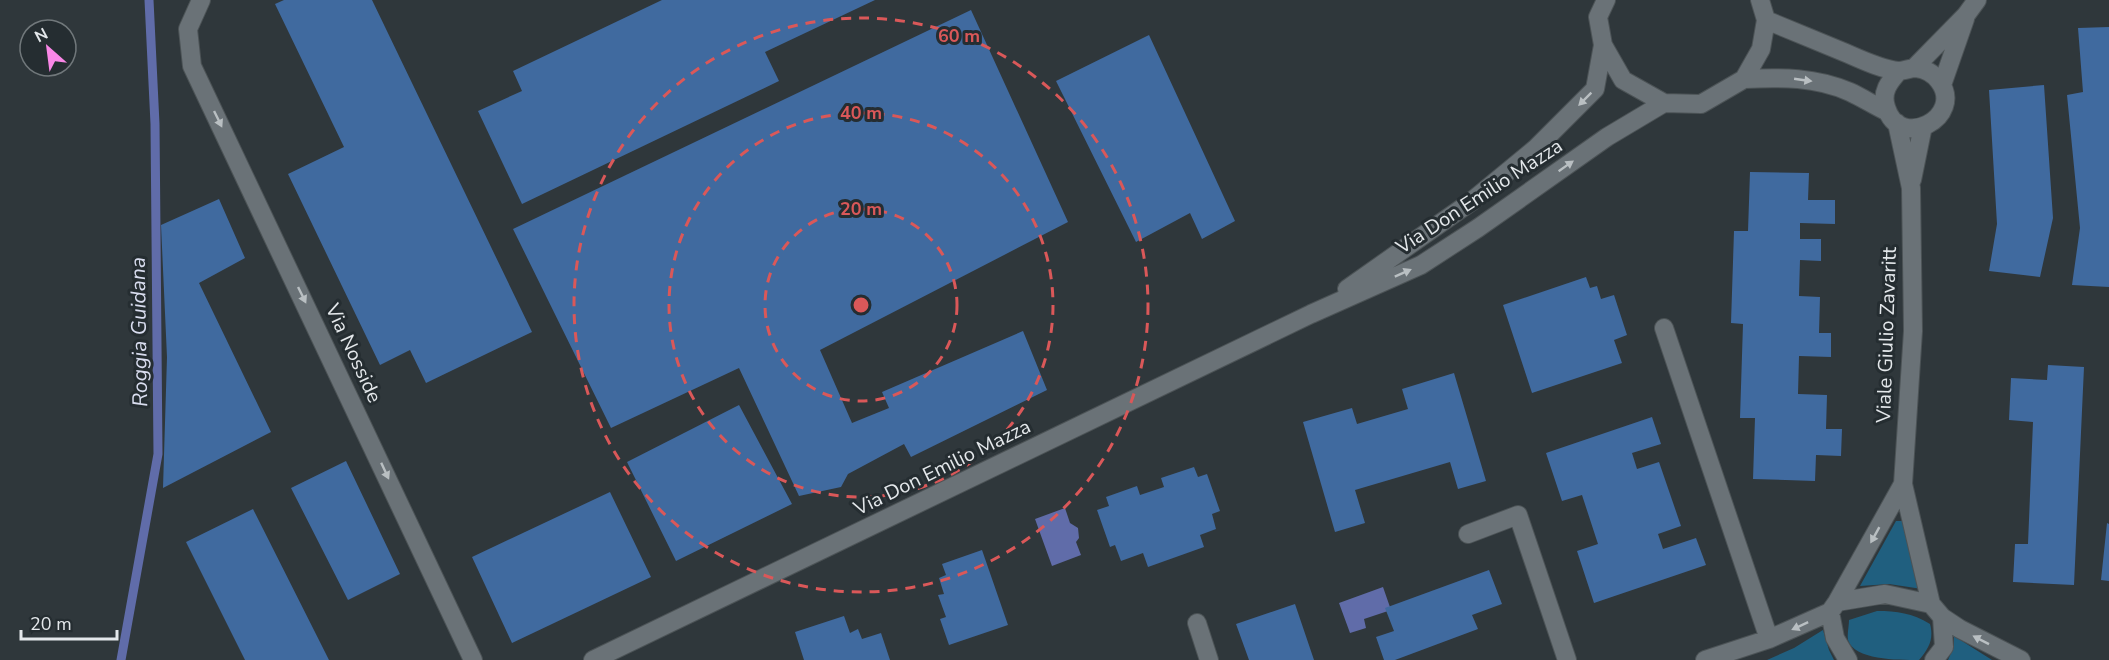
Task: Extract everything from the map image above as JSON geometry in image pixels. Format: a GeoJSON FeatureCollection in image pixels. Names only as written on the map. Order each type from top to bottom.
{"type":"FeatureCollection","features":[{"type":"Feature","properties":{"kind":"street","name":"Via Nosside"},"geometry":{"type":"LineString","coordinates":[[201,0],[188,29],[192,66],[473,660]]}},
{"type":"Feature","properties":{"kind":"street","name":"Via Don Emilio Mazza"},"geometry":{"type":"LineString","coordinates":[[1311,314],[1472,201],[1535,149],[1595,89],[1603,45],[1602,8],[1590,0]]}},
{"type":"Feature","properties":{"kind":"street"},"geometry":{"type":"LineString","coordinates":[[1744,79],[1761,49],[1766,20],[1760,0]]}},
{"type":"Feature","properties":{"kind":"street"},"geometry":{"type":"LineString","coordinates":[[1892,118],[1884,100],[1888,83],[1907,69],[1966,15],[1977,0]]}},
{"type":"Feature","properties":{"kind":"street"},"geometry":{"type":"LineString","coordinates":[[1942,85],[1966,15]]}},
{"type":"Feature","properties":{"kind":"street"},"geometry":{"type":"LineString","coordinates":[[1744,79],[1784,77],[1815,81],[1849,92],[1905,127],[1917,128],[1929,125],[1937,119],[1944,107],[1945,96],[1942,85],[1926,70],[1870,63],[1766,20]]}},
{"type":"Feature","properties":{"kind":"street","name":"Via Don Emilio Mazza"},"geometry":{"type":"LineString","coordinates":[[1603,45],[1623,81],[1664,103],[1701,104],[1744,79]]}},
{"type":"Feature","properties":{"kind":"street","name":"Via Don Emilio Mazza"},"geometry":{"type":"LineString","coordinates":[[592,660],[1311,314],[1421,265],[1478,228],[1607,137],[1664,103]]}},
{"type":"Feature","properties":{"kind":"street","name":"Viale Giulio Zavaritt"},"geometry":{"type":"LineString","coordinates":[[1892,118],[1911,188]]}},
{"type":"Feature","properties":{"kind":"street","name":"Viale Giulio Zavaritt"},"geometry":{"type":"LineString","coordinates":[[1923,126],[1911,188],[1913,331],[1903,484],[1937,610],[1944,647],[1934,660]]}},
{"type":"Feature","properties":{"kind":"street"},"geometry":{"type":"LineString","coordinates":[[1664,328],[1769,639]]}},
{"type":"Feature","properties":{"kind":"street","name":"Viale Giulio Zavaritt"},"geometry":{"type":"LineString","coordinates":[[1834,607],[1903,484]]}},
{"type":"Feature","properties":{"kind":"street"},"geometry":{"type":"LineString","coordinates":[[1468,534],[1518,515],[1567,660]]}},
{"type":"Feature","properties":{"kind":"street"},"geometry":{"type":"LineString","coordinates":[[1704,660],[1769,639],[1834,607],[1885,594],[1937,610],[1960,629],[2021,660]]}},
{"type":"Feature","properties":{"kind":"street"},"geometry":{"type":"LineString","coordinates":[[1834,607],[1835,638],[1848,660]]}},
{"type":"Feature","properties":{"kind":"street"},"geometry":{"type":"LineString","coordinates":[[1197,623],[1209,660]]}},
{"type":"Feature","properties":{"kind":"shaded area"},"geometry":{"type":"Polygon","coordinates":[[[1065,508],[1070,523],[1078,528],[1079,538],[1076,542],[1081,555],[1052,566],[1035,519],[1065,508]]]}},
{"type":"Feature","properties":{"kind":"shaded area"},"geometry":{"type":"Polygon","coordinates":[[[1896,521],[1904,521],[1922,589],[1889,584],[1860,586],[1896,521]]]}},
{"type":"Feature","properties":{"kind":"shaded area"},"geometry":{"type":"Polygon","coordinates":[[[1383,587],[1391,610],[1364,619],[1366,628],[1350,633],[1339,603],[1383,587]]]}},
{"type":"Feature","properties":{"kind":"shaded area"},"geometry":{"type":"Polygon","coordinates":[[[1877,611],[1904,613],[1930,624],[1930,643],[1919,660],[1877,658],[1852,647],[1848,640],[1849,620],[1877,611]]]}},
{"type":"Feature","properties":{"kind":"shaded area"},"geometry":{"type":"Polygon","coordinates":[[[1823,630],[1834,660],[1767,660],[1794,648],[1823,630]]]}},
{"type":"Feature","properties":{"kind":"shaded area"},"geometry":{"type":"Polygon","coordinates":[[[1954,636],[1992,660],[1948,660],[1954,646],[1954,636]]]}},
{"type":"Feature","properties":{"kind":"building"},"geometry":{"type":"Polygon","coordinates":[[[284,0],[372,0],[532,332],[426,383],[410,350],[380,365],[288,174],[344,147],[275,4],[284,0]]]}},
{"type":"Feature","properties":{"kind":"building"},"geometry":{"type":"Polygon","coordinates":[[[662,0],[875,0],[765,52],[779,81],[522,204],[478,111],[522,91],[513,71],[662,0]]]}},
{"type":"Feature","properties":{"kind":"building"},"geometry":{"type":"Polygon","coordinates":[[[971,10],[1068,222],[820,350],[852,423],[889,408],[882,392],[1023,331],[1047,390],[911,457],[904,444],[848,474],[841,487],[799,496],[739,368],[611,428],[513,229],[971,10]]]}},
{"type":"Feature","properties":{"kind":"building"},"geometry":{"type":"Polygon","coordinates":[[[2109,27],[2109,287],[2072,285],[2080,228],[2067,95],[2083,92],[2078,28],[2109,27]]]}},
{"type":"Feature","properties":{"kind":"building"},"geometry":{"type":"Polygon","coordinates":[[[1149,35],[1235,221],[1202,239],[1190,213],[1136,242],[1056,81],[1149,35]]]}},
{"type":"Feature","properties":{"kind":"building"},"geometry":{"type":"Polygon","coordinates":[[[2044,85],[2053,218],[2040,277],[1989,271],[1997,224],[1989,90],[2044,85]]]}},
{"type":"Feature","properties":{"kind":"building"},"geometry":{"type":"Polygon","coordinates":[[[1750,172],[1809,173],[1808,200],[1835,200],[1835,224],[1800,223],[1800,239],[1821,239],[1821,261],[1800,260],[1799,296],[1820,297],[1819,333],[1831,333],[1831,357],[1799,356],[1798,394],[1827,395],[1826,429],[1842,429],[1841,456],[1816,455],[1815,481],[1753,479],[1755,418],[1740,418],[1743,324],[1731,323],[1734,231],[1748,231],[1750,172]]]}},
{"type":"Feature","properties":{"kind":"building"},"geometry":{"type":"Polygon","coordinates":[[[219,199],[245,258],[199,283],[271,432],[163,488],[167,357],[161,225],[219,199]]]}},
{"type":"Feature","properties":{"kind":"building"},"geometry":{"type":"Polygon","coordinates":[[[1586,277],[1590,288],[1597,286],[1601,299],[1614,295],[1627,335],[1614,340],[1622,363],[1532,393],[1503,305],[1586,277]]]}},
{"type":"Feature","properties":{"kind":"building"},"geometry":{"type":"Polygon","coordinates":[[[2048,365],[2084,367],[2074,585],[2013,582],[2015,544],[2028,544],[2033,422],[2009,420],[2011,378],[2047,380],[2048,365]]]}},
{"type":"Feature","properties":{"kind":"building"},"geometry":{"type":"Polygon","coordinates":[[[1454,373],[1486,481],[1458,489],[1450,462],[1355,490],[1365,523],[1335,532],[1303,422],[1352,408],[1357,424],[1408,409],[1402,389],[1454,373]]]}},
{"type":"Feature","properties":{"kind":"building"},"geometry":{"type":"Polygon","coordinates":[[[739,405],[792,504],[676,561],[627,462],[739,405]]]}},
{"type":"Feature","properties":{"kind":"building"},"geometry":{"type":"Polygon","coordinates":[[[1652,417],[1661,444],[1632,453],[1637,469],[1659,462],[1681,526],[1658,534],[1663,549],[1696,538],[1706,565],[1594,603],[1577,551],[1598,544],[1582,495],[1562,501],[1546,453],[1652,417]]]}},
{"type":"Feature","properties":{"kind":"building"},"geometry":{"type":"Polygon","coordinates":[[[346,461],[400,574],[348,600],[291,488],[346,461]]]}},
{"type":"Feature","properties":{"kind":"building"},"geometry":{"type":"Polygon","coordinates":[[[1194,467],[1198,477],[1207,474],[1220,511],[1212,514],[1216,529],[1200,535],[1204,547],[1148,567],[1143,553],[1121,561],[1115,545],[1110,547],[1097,510],[1109,506],[1106,497],[1137,486],[1140,495],[1164,487],[1161,478],[1194,467]]]}},
{"type":"Feature","properties":{"kind":"building"},"geometry":{"type":"Polygon","coordinates":[[[610,492],[651,577],[512,643],[472,557],[610,492]]]}},
{"type":"Feature","properties":{"kind":"building"},"geometry":{"type":"Polygon","coordinates":[[[253,509],[329,660],[245,660],[186,542],[253,509]]]}},
{"type":"Feature","properties":{"kind":"building"},"geometry":{"type":"Polygon","coordinates":[[[2107,523],[2109,524],[2109,581],[2101,580],[2107,523]]]}},
{"type":"Feature","properties":{"kind":"building"},"geometry":{"type":"Polygon","coordinates":[[[982,550],[1008,625],[949,645],[940,619],[946,617],[938,595],[944,594],[939,578],[946,575],[942,564],[982,550]]]}},
{"type":"Feature","properties":{"kind":"building"},"geometry":{"type":"Polygon","coordinates":[[[1489,570],[1502,604],[1472,615],[1478,629],[1395,660],[1384,660],[1376,637],[1394,631],[1385,608],[1489,570]]]}},
{"type":"Feature","properties":{"kind":"building"},"geometry":{"type":"Polygon","coordinates":[[[1295,604],[1314,660],[1249,660],[1236,624],[1295,604]]]}},
{"type":"Feature","properties":{"kind":"building"},"geometry":{"type":"Polygon","coordinates":[[[844,616],[850,633],[858,629],[862,639],[881,633],[890,660],[804,660],[795,632],[844,616]]]}},
{"type":"Feature","properties":{"kind":"waterway","name":"Roggia Guidana"},"geometry":{"type":"LineString","coordinates":[[121,660],[158,454],[155,124],[149,0]]}}]}
